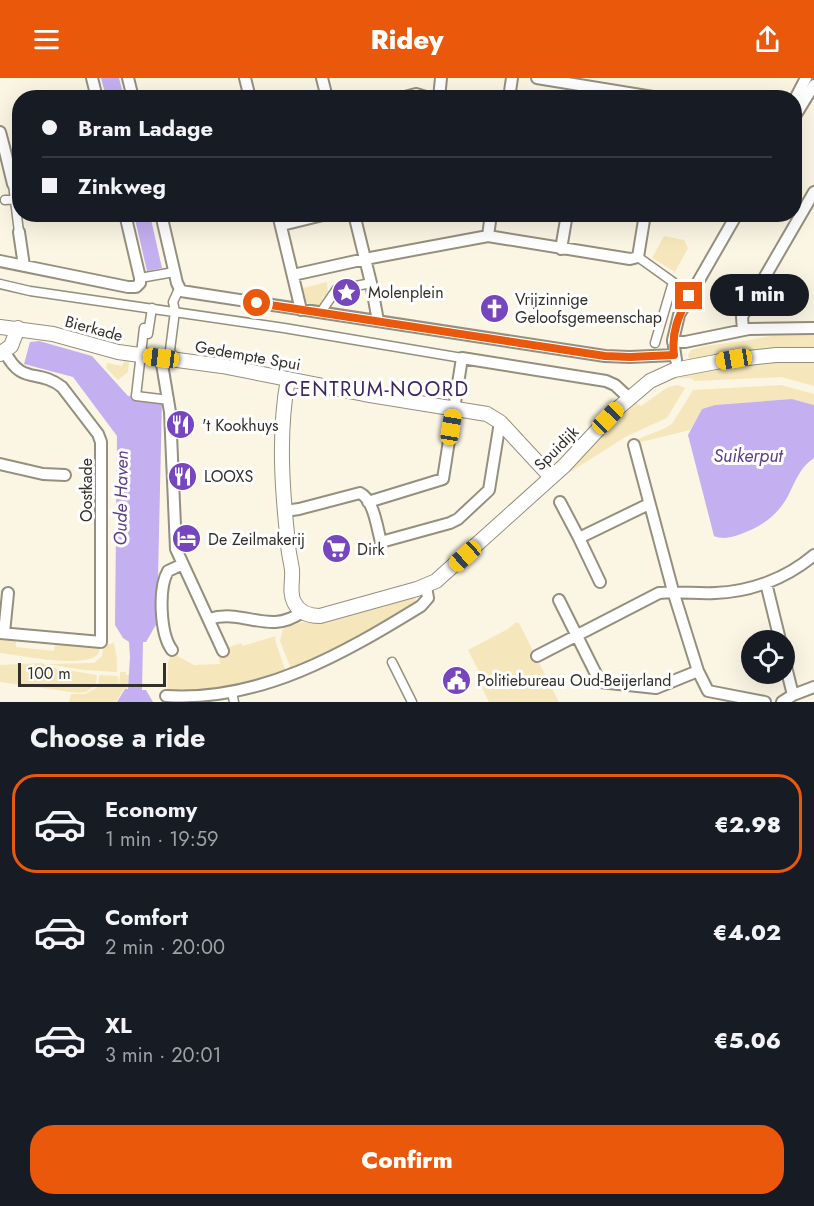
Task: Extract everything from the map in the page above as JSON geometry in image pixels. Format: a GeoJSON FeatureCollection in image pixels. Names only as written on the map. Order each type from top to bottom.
{"type":"FeatureCollection","features":[{"type":"Feature","properties":{"kind":"street"},"geometry":{"type":"LineString","coordinates":[[537,78],[581,90]]}},
{"type":"Feature","properties":{"kind":"street"},"geometry":{"type":"LineString","coordinates":[[802,105],[814,85]]}},
{"type":"Feature","properties":{"kind":"street"},"geometry":{"type":"LineString","coordinates":[[0,132],[12,181]]}},
{"type":"Feature","properties":{"kind":"street"},"geometry":{"type":"LineString","coordinates":[[802,213],[814,192]]}},
{"type":"Feature","properties":{"kind":"street"},"geometry":{"type":"LineString","coordinates":[[4,200],[12,200]]}},
{"type":"Feature","properties":{"kind":"street"},"geometry":{"type":"LineString","coordinates":[[18,222],[24,267]]}},
{"type":"Feature","properties":{"kind":"street"},"geometry":{"type":"LineString","coordinates":[[0,261],[128,287],[138,285],[140,278],[127,222]]}},
{"type":"Feature","properties":{"kind":"street"},"geometry":{"type":"LineString","coordinates":[[163,222],[179,289],[173,302],[180,310]]}},
{"type":"Feature","properties":{"kind":"street"},"geometry":{"type":"LineString","coordinates":[[280,222],[301,310]]}},
{"type":"Feature","properties":{"kind":"street"},"geometry":{"type":"LineString","coordinates":[[286,224],[294,222]]}},
{"type":"Feature","properties":{"kind":"street"},"geometry":{"type":"LineString","coordinates":[[356,222],[378,321]]}},
{"type":"Feature","properties":{"kind":"street"},"geometry":{"type":"LineString","coordinates":[[488,236],[490,222]]}},
{"type":"Feature","properties":{"kind":"street"},"geometry":{"type":"LineString","coordinates":[[561,249],[566,222]]}},
{"type":"Feature","properties":{"kind":"street"},"geometry":{"type":"LineString","coordinates":[[638,258],[644,222]]}},
{"type":"Feature","properties":{"kind":"street"},"geometry":{"type":"LineString","coordinates":[[679,369],[674,355],[675,326],[732,222]]}},
{"type":"Feature","properties":{"kind":"street"},"geometry":{"type":"LineString","coordinates":[[743,330],[742,317],[797,222]]}},
{"type":"Feature","properties":{"kind":"street"},"geometry":{"type":"LineString","coordinates":[[293,275],[488,236],[561,249],[630,259],[638,258],[673,282],[655,343]]}},
{"type":"Feature","properties":{"kind":"street"},"geometry":{"type":"LineString","coordinates":[[140,278],[174,272]]}},
{"type":"Feature","properties":{"kind":"street"},"geometry":{"type":"LineString","coordinates":[[321,312],[336,290],[371,283]]}},
{"type":"Feature","properties":{"kind":"street"},"geometry":{"type":"LineString","coordinates":[[0,284],[30,291],[180,310],[283,332],[300,328],[374,343],[596,379],[615,385],[625,394]]}},
{"type":"Feature","properties":{"kind":"street"},"geometry":{"type":"LineString","coordinates":[[125,304],[128,287]]}},
{"type":"Feature","properties":{"kind":"street"},"geometry":{"type":"LineString","coordinates":[[179,289],[605,356],[674,355]]}},
{"type":"Feature","properties":{"kind":"street"},"geometry":{"type":"LineString","coordinates":[[144,348],[152,308]]}},
{"type":"Feature","properties":{"kind":"street"},"geometry":{"type":"LineString","coordinates":[[180,310],[167,359],[175,545],[223,651]]}},
{"type":"Feature","properties":{"kind":"street"},"geometry":{"type":"LineString","coordinates":[[147,325],[136,396],[169,400]]}},
{"type":"Feature","properties":{"kind":"street","name":"Bierkade"},"geometry":{"type":"LineString","coordinates":[[0,327],[53,334],[112,351],[144,348],[167,359]]}},
{"type":"Feature","properties":{"kind":"street"},"geometry":{"type":"LineString","coordinates":[[2,353],[13,342],[18,328]]}},
{"type":"Feature","properties":{"kind":"street"},"geometry":{"type":"LineString","coordinates":[[673,342],[685,342],[743,330],[814,328]]}},
{"type":"Feature","properties":{"kind":"street","name":"Oostkade"},"geometry":{"type":"LineString","coordinates":[[2,353],[18,371],[54,381],[65,390],[101,439],[101,642],[2,633]]}},
{"type":"Feature","properties":{"kind":"street","name":"Spuidijk"},"geometry":{"type":"LineString","coordinates":[[302,612],[310,615],[324,615],[426,587],[447,572],[551,477],[625,394],[650,381],[679,369],[752,357],[814,355]]}},
{"type":"Feature","properties":{"kind":"street"},"geometry":{"type":"LineString","coordinates":[[368,502],[443,479],[462,358]]}},
{"type":"Feature","properties":{"kind":"street","name":"Gedempte Spui"},"geometry":{"type":"LineString","coordinates":[[167,359],[228,367],[487,414],[500,422],[551,477]]}},
{"type":"Feature","properties":{"kind":"street"},"geometry":{"type":"LineString","coordinates":[[209,619],[233,617],[280,622],[291,619],[302,612],[295,604],[292,595],[292,570],[285,511],[282,433],[288,379]]}},
{"type":"Feature","properties":{"kind":"street"},"geometry":{"type":"LineString","coordinates":[[285,511],[357,493],[365,496],[368,502],[381,542],[456,520],[489,490],[500,422]]}},
{"type":"Feature","properties":{"kind":"street"},"geometry":{"type":"LineString","coordinates":[[634,445],[673,591],[698,671],[708,691],[765,702]]}},
{"type":"Feature","properties":{"kind":"street"},"geometry":{"type":"LineString","coordinates":[[0,464],[43,474],[65,475]]}},
{"type":"Feature","properties":{"kind":"street"},"geometry":{"type":"LineString","coordinates":[[560,502],[600,582]]}},
{"type":"Feature","properties":{"kind":"street"},"geometry":{"type":"LineString","coordinates":[[579,538],[649,504]]}},
{"type":"Feature","properties":{"kind":"street"},"geometry":{"type":"LineString","coordinates":[[537,657],[659,593],[673,591],[716,593],[766,583],[801,566],[814,555]]}},
{"type":"Feature","properties":{"kind":"street"},"geometry":{"type":"LineString","coordinates":[[172,650],[167,642],[164,628],[164,582],[168,571],[183,564]]}},
{"type":"Feature","properties":{"kind":"street"},"geometry":{"type":"LineString","coordinates":[[766,583],[778,630]]}},
{"type":"Feature","properties":{"kind":"street"},"geometry":{"type":"LineString","coordinates":[[164,699],[205,696],[233,697],[297,672],[359,643],[424,604],[429,597],[426,587]]}},
{"type":"Feature","properties":{"kind":"street"},"geometry":{"type":"LineString","coordinates":[[2,633],[8,593]]}},
{"type":"Feature","properties":{"kind":"street"},"geometry":{"type":"LineString","coordinates":[[560,600],[600,682],[656,688],[698,671]]}},
{"type":"Feature","properties":{"kind":"street"},"geometry":{"type":"LineString","coordinates":[[392,662],[412,702]]}},
{"type":"Feature","properties":{"kind":"street"},"geometry":{"type":"LineString","coordinates":[[791,684],[794,695]]}},
{"type":"Feature","properties":{"kind":"street"},"geometry":{"type":"LineString","coordinates":[[782,702],[814,687]]}},
{"type":"Feature","properties":{"kind":"shaded area"},"geometry":{"type":"Polygon","coordinates":[[[664,236],[684,240],[688,248],[675,272],[652,258],[664,236]]]}},
{"type":"Feature","properties":{"kind":"shaded area"},"geometry":{"type":"Polygon","coordinates":[[[301,280],[303,288],[327,282],[328,294],[322,298],[323,304],[318,309],[303,298],[301,280]]]}},
{"type":"Feature","properties":{"kind":"shaded area"},"geometry":{"type":"Polygon","coordinates":[[[814,335],[814,349],[760,350],[689,359],[688,355],[691,350],[705,346],[771,336],[814,335]]]}},
{"type":"Feature","properties":{"kind":"shaded area"},"geometry":{"type":"Polygon","coordinates":[[[814,359],[814,386],[781,377],[695,381],[690,378],[668,379],[730,365],[814,359]]]}},
{"type":"Feature","properties":{"kind":"shaded area"},"geometry":{"type":"Polygon","coordinates":[[[124,361],[129,362],[128,372],[118,380],[106,368],[107,363],[122,366],[124,361]]]}},
{"type":"Feature","properties":{"kind":"shaded area"},"geometry":{"type":"Polygon","coordinates":[[[678,385],[685,388],[667,418],[627,436],[562,475],[635,402],[641,406],[668,387],[678,385]]]}},
{"type":"Feature","properties":{"kind":"shaded area"},"geometry":{"type":"Polygon","coordinates":[[[781,385],[814,394],[814,405],[792,399],[715,405],[702,409],[690,430],[637,443],[636,440],[672,424],[693,390],[781,385]]]}},
{"type":"Feature","properties":{"kind":"shaded area"},"geometry":{"type":"Polygon","coordinates":[[[413,598],[417,600],[416,604],[345,645],[291,669],[280,641],[283,629],[301,622],[320,624],[413,598]]]}},
{"type":"Feature","properties":{"kind":"shaded area"},"geometry":{"type":"Polygon","coordinates":[[[516,622],[519,623],[559,702],[489,702],[476,676],[480,674],[468,650],[508,629],[516,622]]]}},
{"type":"Feature","properties":{"kind":"shaded area"},"geometry":{"type":"Polygon","coordinates":[[[0,636],[16,638],[16,647],[54,651],[55,642],[99,645],[99,653],[92,658],[68,661],[0,653],[0,636]]]}},
{"type":"Feature","properties":{"kind":"shaded area"},"geometry":{"type":"Polygon","coordinates":[[[276,636],[275,640],[286,672],[234,687],[198,691],[167,691],[168,662],[172,653],[194,665],[220,664],[218,651],[241,643],[242,646],[276,636]]]}},
{"type":"Feature","properties":{"kind":"shaded area"},"geometry":{"type":"Polygon","coordinates":[[[114,643],[117,672],[47,664],[94,663],[102,656],[104,645],[114,643]]]}},
{"type":"Feature","properties":{"kind":"shaded area"},"geometry":{"type":"Polygon","coordinates":[[[42,663],[49,667],[97,675],[96,685],[86,692],[78,693],[0,682],[0,665],[42,663]]]}},
{"type":"Feature","properties":{"kind":"shaded area"},"geometry":{"type":"Polygon","coordinates":[[[120,672],[126,672],[126,675],[129,675],[127,689],[124,689],[116,702],[69,702],[71,694],[85,694],[98,687],[99,675],[118,676],[119,688],[120,672]]]}},
{"type":"Feature","properties":{"kind":"water"},"geometry":{"type":"Polygon","coordinates":[[[101,78],[119,78],[122,90],[104,90],[101,78]]]}},
{"type":"Feature","properties":{"kind":"water"},"geometry":{"type":"Polygon","coordinates":[[[136,222],[152,222],[162,268],[147,271],[136,222]]]}},
{"type":"Feature","properties":{"kind":"water","name":"Oude Haven"},"geometry":{"type":"Polygon","coordinates":[[[39,341],[92,356],[128,396],[162,400],[157,623],[146,642],[143,642],[142,690],[146,690],[153,702],[117,702],[125,689],[128,689],[130,657],[129,642],[123,638],[115,625],[117,436],[73,377],[24,364],[30,342],[39,341]]]}},
{"type":"Feature","properties":{"kind":"water","name":"Suikerput"},"geometry":{"type":"Polygon","coordinates":[[[792,399],[814,405],[814,458],[801,470],[784,503],[768,520],[734,536],[725,538],[714,536],[688,435],[702,409],[715,405],[792,399]]]}},
{"type":"Feature","properties":{"kind":"place","name":"Molenplein"},"geometry":{"type":"Point","coordinates":[347,292]}},
{"type":"Feature","properties":{"kind":"place","name":"Vrijzinnige Geloofsgemeenschap"},"geometry":{"type":"Point","coordinates":[494,308]}},
{"type":"Feature","properties":{"kind":"place","name":"'t Kookhuys"},"geometry":{"type":"Point","coordinates":[181,425]}},
{"type":"Feature","properties":{"kind":"place","name":"LOOXS"},"geometry":{"type":"Point","coordinates":[183,476]}},
{"type":"Feature","properties":{"kind":"place","name":"De Zeilmakerij"},"geometry":{"type":"Point","coordinates":[187,539]}},
{"type":"Feature","properties":{"kind":"place","name":"Dirk"},"geometry":{"type":"Point","coordinates":[336,549]}},
{"type":"Feature","properties":{"kind":"place","name":"Politiebureau Oud-Beijerland"},"geometry":{"type":"Point","coordinates":[456,680]}},
{"type":"Feature","properties":{"kind":"district","name":"CENTRUM-NOORD"},"geometry":{"type":"Point","coordinates":[377,389]}},
{"type":"Feature","properties":{"kind":"route"},"geometry":{"type":"LineString","coordinates":[[257,303],[605,356],[630,357],[674,355],[675,326],[689,296]]}}]}
